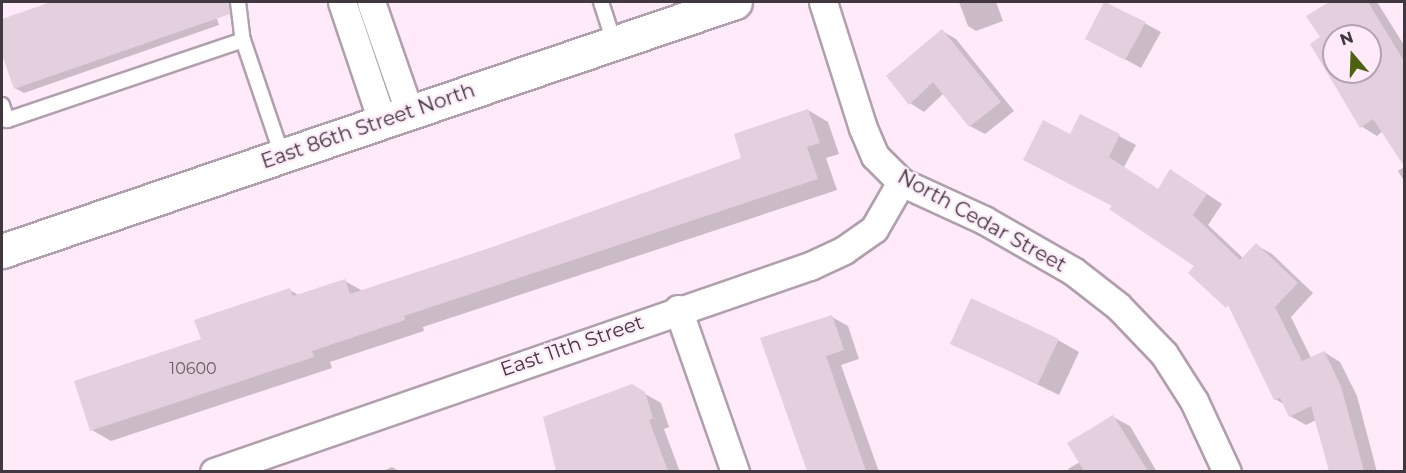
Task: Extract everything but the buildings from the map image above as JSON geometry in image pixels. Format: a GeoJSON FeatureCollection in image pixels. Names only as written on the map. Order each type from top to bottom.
{"type":"FeatureCollection","features":[{"type":"Feature","properties":{"kind":"main road","name":"East 86th Street North"},"geometry":{"type":"LineString","coordinates":[[2,251],[734,2]]}},
{"type":"Feature","properties":{"kind":"street"},"geometry":{"type":"LineString","coordinates":[[342,2],[396,116]]}},
{"type":"Feature","properties":{"kind":"street"},"geometry":{"type":"LineString","coordinates":[[371,2],[396,116]]}},
{"type":"Feature","properties":{"kind":"street","name":"North Cedar Street"},"geometry":{"type":"LineString","coordinates":[[823,2],[863,128],[875,156],[901,182],[984,220],[1073,271],[1118,306],[1170,363],[1194,401],[1227,471]]}},
{"type":"Feature","properties":{"kind":"street","name":"East 11th Street"},"geometry":{"type":"LineString","coordinates":[[214,471],[241,467],[678,309],[810,266],[844,250],[874,229],[901,182]]}},
{"type":"Feature","properties":{"kind":"street"},"geometry":{"type":"LineString","coordinates":[[678,309],[735,471]]}},
{"type":"Feature","properties":{"kind":"lane"},"geometry":{"type":"LineString","coordinates":[[238,2],[243,40],[282,155]]}},
{"type":"Feature","properties":{"kind":"lane"},"geometry":{"type":"LineString","coordinates":[[601,2],[614,42]]}},
{"type":"Feature","properties":{"kind":"lane"},"geometry":{"type":"LineString","coordinates":[[2,105],[7,120],[243,40]]}}]}
